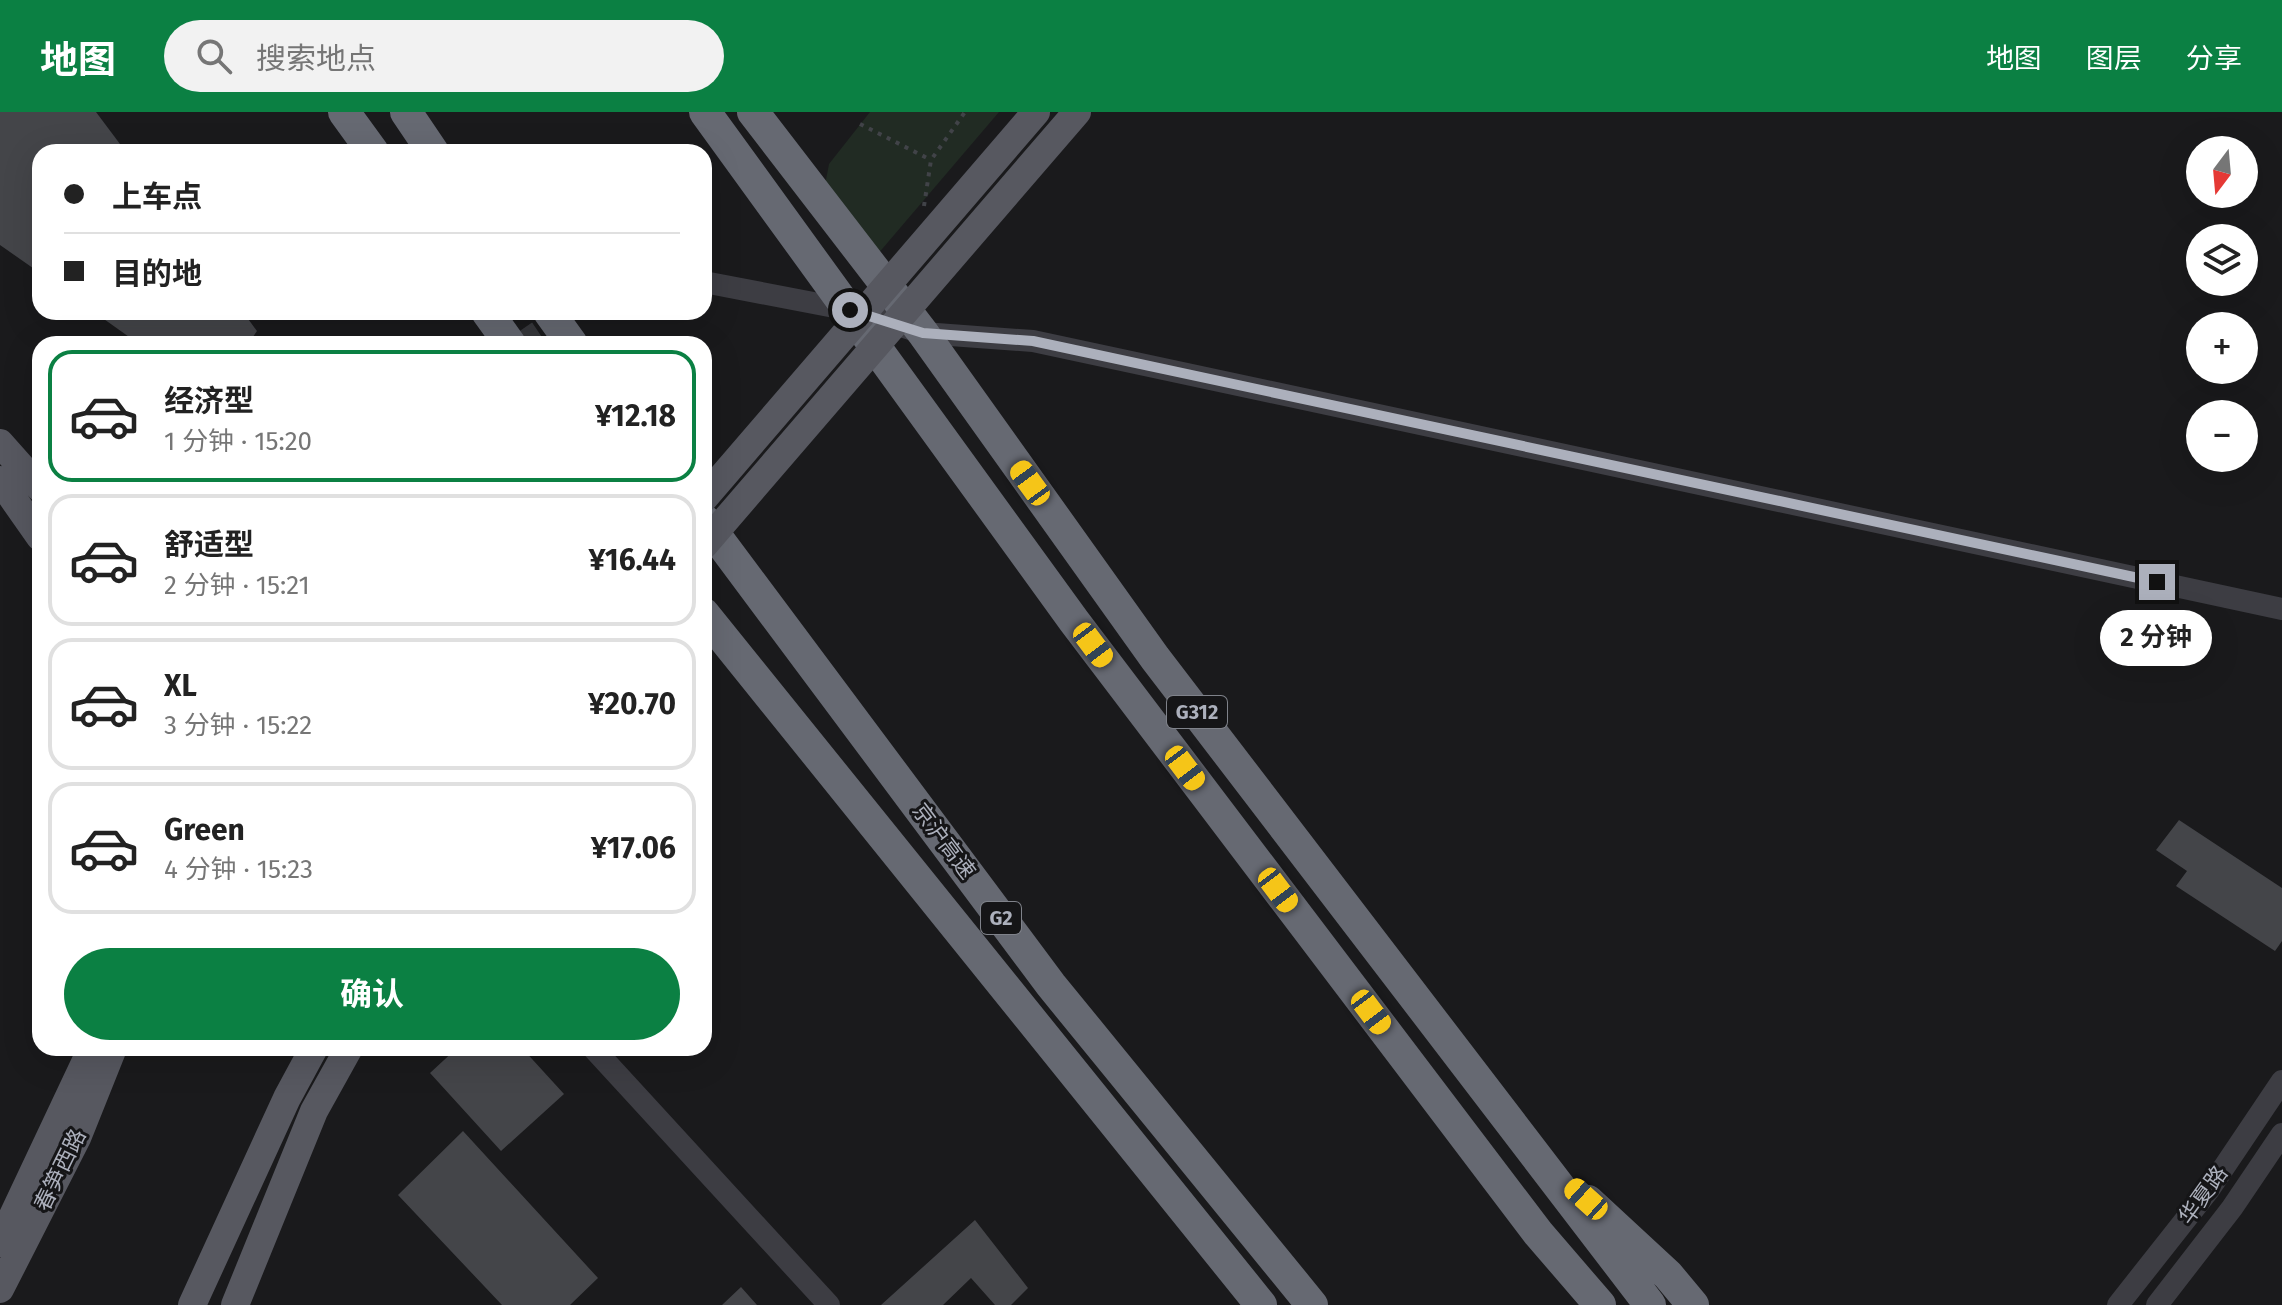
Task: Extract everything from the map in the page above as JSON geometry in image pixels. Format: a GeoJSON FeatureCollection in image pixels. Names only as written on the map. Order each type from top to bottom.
{"type":"FeatureCollection","features":[{"type":"Feature","properties":{"kind":"highway"},"geometry":{"type":"LineString","coordinates":[[344,112],[367,144]]}},
{"type":"Feature","properties":{"kind":"highway"},"geometry":{"type":"LineString","coordinates":[[406,112],[428,144]]}},
{"type":"Feature","properties":{"kind":"highway","name":"G312"},"geometry":{"type":"LineString","coordinates":[[705,112],[1083,633],[1538,1233],[1600,1305]]}},
{"type":"Feature","properties":{"kind":"highway","name":"G312"},"geometry":{"type":"LineString","coordinates":[[753,112],[923,333],[1155,658],[1650,1305]]}},
{"type":"Feature","properties":{"kind":"highway","name":"京沪高速"},"geometry":{"type":"LineString","coordinates":[[712,531],[1051,985],[1312,1305]]}},
{"type":"Feature","properties":{"kind":"highway","name":"京沪高速"},"geometry":{"type":"LineString","coordinates":[[712,624],[1261,1305]]}},
{"type":"Feature","properties":{"kind":"highway"},"geometry":{"type":"LineString","coordinates":[[1524,1143],[1668,1275],[1693,1305]]}},
{"type":"Feature","properties":{"kind":"main road"},"geometry":{"type":"LineString","coordinates":[[712,489],[1036,112]]}},
{"type":"Feature","properties":{"kind":"main road"},"geometry":{"type":"LineString","coordinates":[[712,536],[1077,112]]}},
{"type":"Feature","properties":{"kind":"main road"},"geometry":{"type":"LineString","coordinates":[[0,443],[32,479]]}},
{"type":"Feature","properties":{"kind":"main road"},"geometry":{"type":"LineString","coordinates":[[0,480],[32,526]]}},
{"type":"Feature","properties":{"kind":"main road","name":"春笋西路"},"geometry":{"type":"LineString","coordinates":[[0,1243],[88,1056]]}},
{"type":"Feature","properties":{"kind":"main road","name":"春笋西路"},"geometry":{"type":"LineString","coordinates":[[0,1289],[77,1138],[110,1056]]}},
{"type":"Feature","properties":{"kind":"main road"},"geometry":{"type":"LineString","coordinates":[[192,1305],[287,1098],[310,1056]]}},
{"type":"Feature","properties":{"kind":"main road"},"geometry":{"type":"LineString","coordinates":[[235,1305],[314,1111],[345,1056]]}},
{"type":"Feature","properties":{"kind":"street"},"geometry":{"type":"LineString","coordinates":[[712,284],[850,310],[923,333],[1033,341],[2282,609]]}},
{"type":"Feature","properties":{"kind":"street"},"geometry":{"type":"LineString","coordinates":[[600,1056],[829,1305]]}},
{"type":"Feature","properties":{"kind":"street","name":"华夏路"},"geometry":{"type":"LineString","coordinates":[[2118,1305],[2208,1191],[2282,1081]]}},
{"type":"Feature","properties":{"kind":"street","name":"华夏路"},"geometry":{"type":"LineString","coordinates":[[2157,1305],[2232,1208],[2282,1134]]}},
{"type":"Feature","properties":{"kind":"path"},"geometry":{"type":"LineString","coordinates":[[922,216],[931,160],[965,112]]}},
{"type":"Feature","properties":{"kind":"path"},"geometry":{"type":"LineString","coordinates":[[860,124],[931,160]]}},
{"type":"Feature","properties":{"kind":"shaded area"},"geometry":{"type":"Polygon","coordinates":[[[870,112],[999,112],[877,255],[825,185],[829,164],[870,112]]]}},
{"type":"Feature","properties":{"kind":"building"},"geometry":{"type":"Polygon","coordinates":[[[0,112],[96,112],[120,144],[32,144],[32,267],[0,245],[0,112]]]}},
{"type":"Feature","properties":{"kind":"building"},"geometry":{"type":"Polygon","coordinates":[[[105,320],[249,320],[257,331],[254,336],[128,336],[105,320]]]}},
{"type":"Feature","properties":{"kind":"building"},"geometry":{"type":"Polygon","coordinates":[[[2179,820],[2282,888],[2282,941],[2275,951],[2176,886],[2187,871],[2156,850],[2179,820]]]}},
{"type":"Feature","properties":{"kind":"building"},"geometry":{"type":"Polygon","coordinates":[[[448,1056],[529,1056],[564,1094],[501,1151],[430,1073],[448,1056]]]}},
{"type":"Feature","properties":{"kind":"building"},"geometry":{"type":"Polygon","coordinates":[[[463,1131],[598,1278],[570,1305],[502,1305],[398,1195],[463,1131]]]}},
{"type":"Feature","properties":{"kind":"building"},"geometry":{"type":"Polygon","coordinates":[[[975,1220],[1028,1288],[1011,1305],[995,1305],[971,1278],[943,1305],[881,1305],[975,1220]]]}},
{"type":"Feature","properties":{"kind":"building"},"geometry":{"type":"Polygon","coordinates":[[[741,1287],[757,1305],[722,1305],[741,1287]]]}},
{"type":"Feature","properties":{"kind":"tunnel"},"geometry":{"type":"LineString","coordinates":[[532,336],[556,320]]}},
{"type":"Feature","properties":{"kind":"route"},"geometry":{"type":"LineString","coordinates":[[850,310],[923,333],[1033,341],[2157,582]]}}]}
